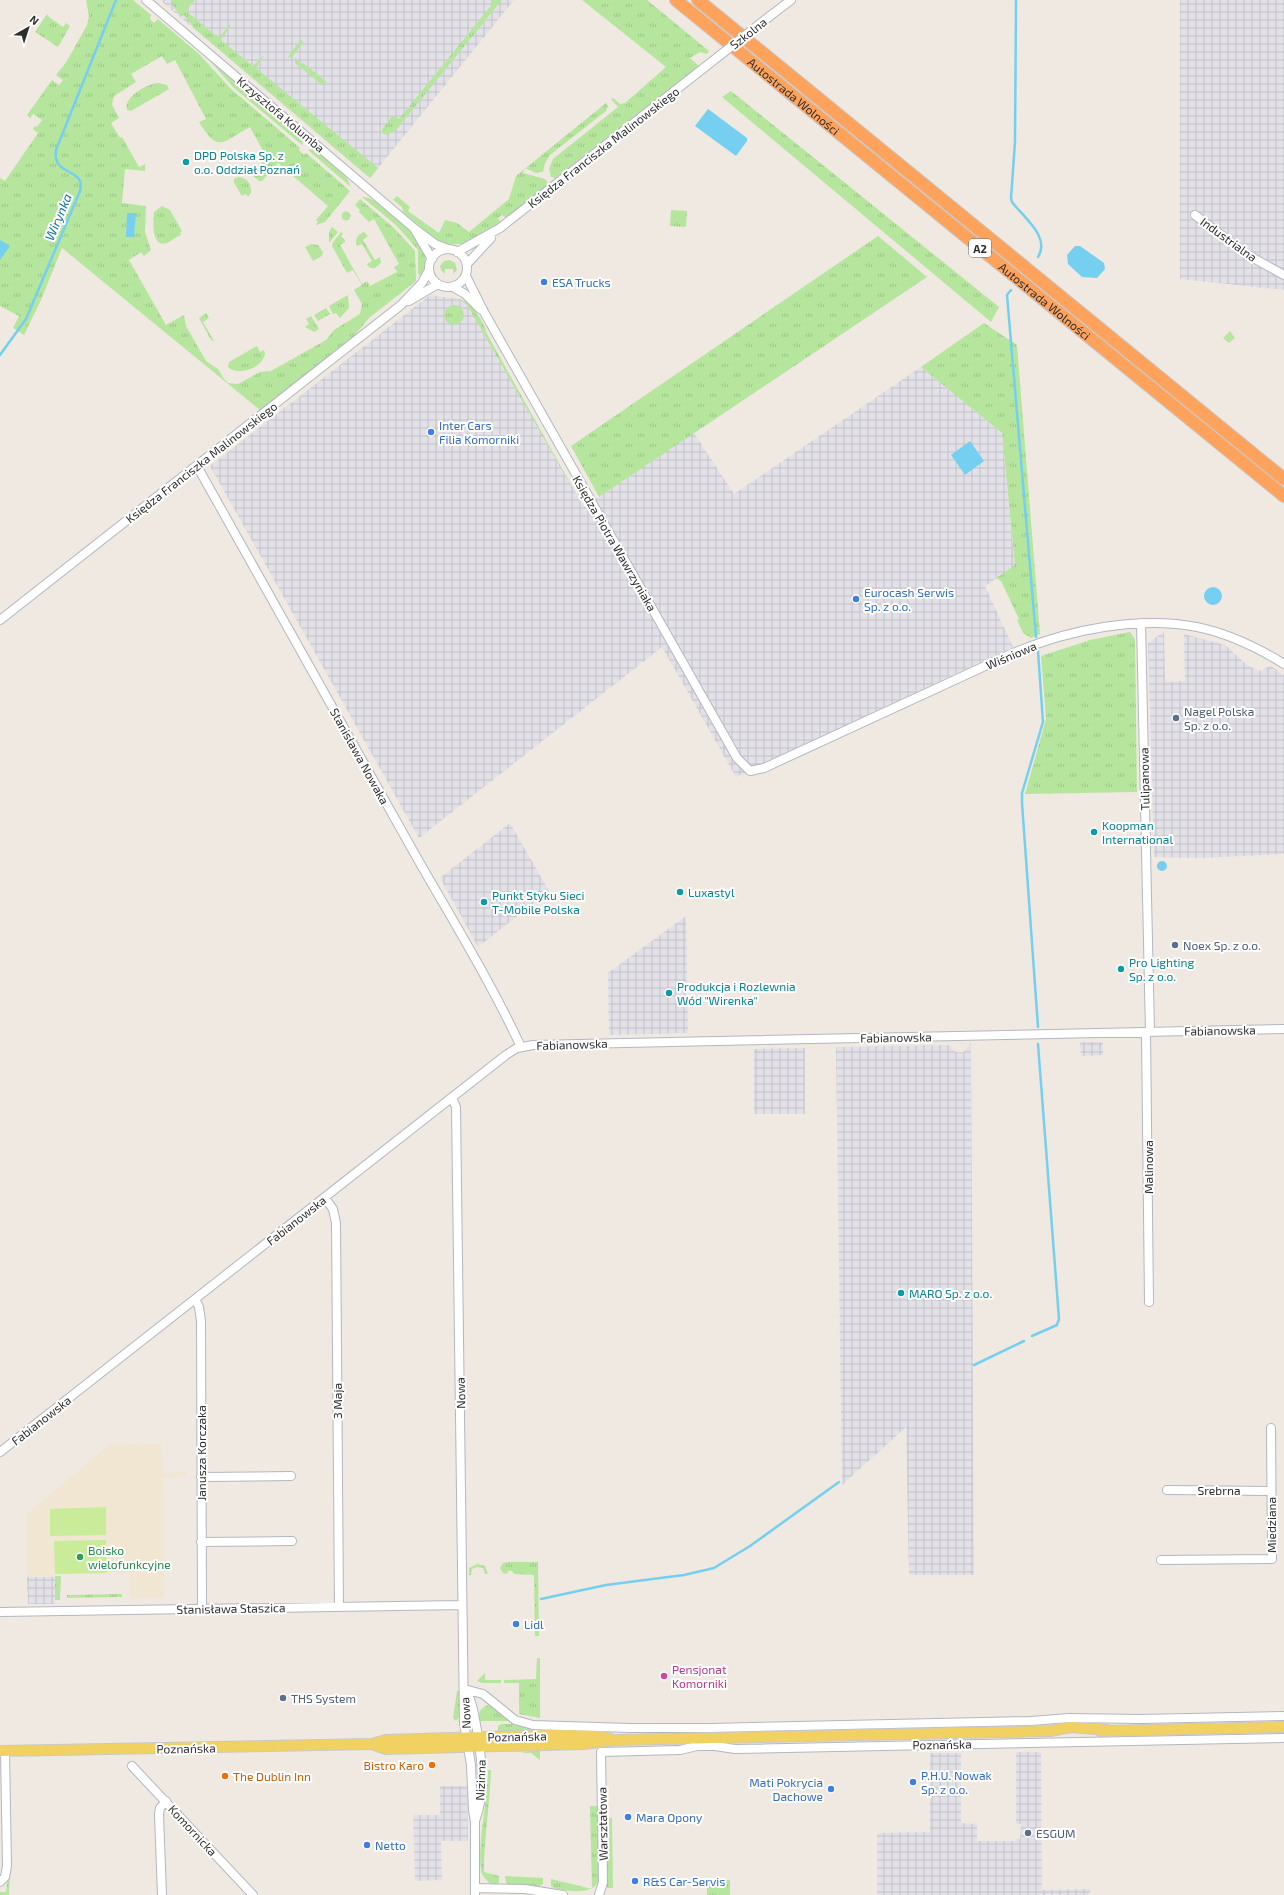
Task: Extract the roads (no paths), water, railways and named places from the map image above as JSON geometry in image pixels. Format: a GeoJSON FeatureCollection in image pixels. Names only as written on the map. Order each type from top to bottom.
{"type":"FeatureCollection","features":[{"type":"Feature","properties":{"kind":"highway","name":"Autostrada Wolności"},"geometry":{"type":"LineString","coordinates":[[676,0],[1284,496]]}},
{"type":"Feature","properties":{"kind":"highway","name":"Autostrada Wolności"},"geometry":{"type":"LineString","coordinates":[[698,0],[1284,479]]}},
{"type":"Feature","properties":{"kind":"main road","name":"Poznańska"},"geometry":{"type":"LineString","coordinates":[[3,1751],[372,1744],[386,1740],[595,1744],[615,1740],[1050,1731],[1071,1734],[1106,1730],[1284,1727]]}},
{"type":"Feature","properties":{"kind":"street","name":"Krzysztofa Kolumba"},"geometry":{"type":"LineString","coordinates":[[146,0],[415,230],[435,244],[448,250]]}},
{"type":"Feature","properties":{"kind":"street","name":"Szkolna"},"geometry":{"type":"LineString","coordinates":[[705,67],[791,0]]}},
{"type":"Feature","properties":{"kind":"street","name":"Księdza Franciszka Malinowskiego"},"geometry":{"type":"LineString","coordinates":[[457,252],[500,228],[705,67]]}},
{"type":"Feature","properties":{"kind":"street","name":"Industrialna"},"geometry":{"type":"LineString","coordinates":[[1195,215],[1246,254],[1284,275]]}},
{"type":"Feature","properties":{"kind":"street","name":"Księdza Franciszka Malinowskiego"},"geometry":{"type":"LineString","coordinates":[[467,264],[500,228]]}},
{"type":"Feature","properties":{"kind":"street","name":"Krzysztofa Kolumba"},"geometry":{"type":"LineString","coordinates":[[415,230],[432,259]]}},
{"type":"Feature","properties":{"kind":"street"},"geometry":{"type":"LineString","coordinates":[[448,250],[457,252],[464,258],[467,264],[466,276],[462,281],[453,287],[438,284],[431,276],[430,270],[432,259],[439,252],[448,250]]}},
{"type":"Feature","properties":{"kind":"street","name":"Księdza Franciszka Malinowskiego"},"geometry":{"type":"LineString","coordinates":[[0,620],[401,305],[422,283],[430,270]]}},
{"type":"Feature","properties":{"kind":"street","name":"Księdza Piotra Wawrzyniaka"},"geometry":{"type":"LineString","coordinates":[[466,276],[484,312],[737,758],[750,771]]}},
{"type":"Feature","properties":{"kind":"street","name":"Księdza Franciszka Malinowskiego"},"geometry":{"type":"LineString","coordinates":[[401,305],[438,284]]}},
{"type":"Feature","properties":{"kind":"street","name":"Księdza Piotra Wawrzyniaka"},"geometry":{"type":"LineString","coordinates":[[453,287],[466,294],[484,312]]}},
{"type":"Feature","properties":{"kind":"street","name":"Stanisława Nowaka"},"geometry":{"type":"LineString","coordinates":[[197,466],[410,846],[472,950],[521,1047]]}},
{"type":"Feature","properties":{"kind":"street","name":"Wiśniowa"},"geometry":{"type":"LineString","coordinates":[[750,771],[764,768],[1031,645],[1070,633],[1141,623],[1174,623],[1216,631],[1256,648],[1284,664]]}},
{"type":"Feature","properties":{"kind":"street","name":"Tulipanowa"},"geometry":{"type":"LineString","coordinates":[[1141,623],[1148,1032]]}},
{"type":"Feature","properties":{"kind":"street","name":"Fabianowska"},"geometry":{"type":"LineString","coordinates":[[0,1452],[506,1056],[521,1047],[533,1045],[651,1042],[1284,1029]]}},
{"type":"Feature","properties":{"kind":"street","name":"Malinowa"},"geometry":{"type":"LineString","coordinates":[[1148,1032],[1149,1302]]}},
{"type":"Feature","properties":{"kind":"street","name":"Nowa"},"geometry":{"type":"LineString","coordinates":[[452,1098],[455,1104],[456,1112],[464,1724],[468,1742]]}},
{"type":"Feature","properties":{"kind":"street","name":"3 Maja"},"geometry":{"type":"LineString","coordinates":[[325,1198],[333,1209],[336,1223],[339,1607]]}},
{"type":"Feature","properties":{"kind":"street","name":"Janusza Korczaka"},"geometry":{"type":"LineString","coordinates":[[195,1299],[199,1307],[201,1321],[202,1609]]}},
{"type":"Feature","properties":{"kind":"street","name":"Miedziana"},"geometry":{"type":"LineString","coordinates":[[1161,1560],[1272,1559],[1271,1428]]}},
{"type":"Feature","properties":{"kind":"street"},"geometry":{"type":"LineString","coordinates":[[201,1477],[291,1476]]}},
{"type":"Feature","properties":{"kind":"street","name":"Srebrna"},"geometry":{"type":"LineString","coordinates":[[1167,1490],[1271,1490]]}},
{"type":"Feature","properties":{"kind":"street"},"geometry":{"type":"LineString","coordinates":[[201,1542],[292,1541]]}},
{"type":"Feature","properties":{"kind":"street","name":"Stanisława Staszica"},"geometry":{"type":"LineString","coordinates":[[0,1612],[462,1605]]}},
{"type":"Feature","properties":{"kind":"street"},"geometry":{"type":"LineString","coordinates":[[464,1689],[483,1694],[518,1722],[538,1726],[710,1728],[1284,1716]]}},
{"type":"Feature","properties":{"kind":"street","name":"Nowa"},"geometry":{"type":"LineString","coordinates":[[464,1689],[471,1702],[479,1742]]}},
{"type":"Feature","properties":{"kind":"street","name":"Poznańska"},"geometry":{"type":"LineString","coordinates":[[601,1752],[680,1750],[697,1746],[715,1746],[735,1749],[1030,1743],[1080,1744],[1284,1738]]}},
{"type":"Feature","properties":{"kind":"street","name":"Nizinna"},"geometry":{"type":"LineString","coordinates":[[468,1742],[475,1822],[475,1892]]}},
{"type":"Feature","properties":{"kind":"street","name":"Nizinna"},"geometry":{"type":"LineString","coordinates":[[475,1822],[479,1811],[481,1793],[479,1742]]}},
{"type":"Feature","properties":{"kind":"street"},"geometry":{"type":"LineString","coordinates":[[0,1882],[5,1877],[7,1866],[3,1751]]}},
{"type":"Feature","properties":{"kind":"street","name":"Warsztatowa"},"geometry":{"type":"LineString","coordinates":[[599,1895],[603,1882],[601,1752]]}},
{"type":"Feature","properties":{"kind":"street","name":"Komornicka"},"geometry":{"type":"LineString","coordinates":[[132,1766],[253,1895]]}},
{"type":"Feature","properties":{"kind":"street"},"geometry":{"type":"LineString","coordinates":[[162,1895],[159,1814],[160,1808],[166,1801]]}},
{"type":"Feature","properties":{"kind":"street"},"geometry":{"type":"LineString","coordinates":[[475,1892],[526,1890],[563,1895]]}},
{"type":"Feature","properties":{"kind":"water"},"geometry":{"type":"Polygon","coordinates":[[[708,109],[747,138],[747,141],[736,156],[695,126],[708,109]]]}},
{"type":"Feature","properties":{"kind":"water"},"geometry":{"type":"Polygon","coordinates":[[[127,213],[136,213],[134,237],[126,237],[127,213]]]}},
{"type":"Feature","properties":{"kind":"water"},"geometry":{"type":"Polygon","coordinates":[[[0,240],[10,246],[0,260],[0,240]]]}},
{"type":"Feature","properties":{"kind":"water"},"geometry":{"type":"Polygon","coordinates":[[[1075,246],[1080,246],[1104,263],[1105,269],[1097,278],[1082,277],[1068,264],[1067,255],[1075,246]]]}},
{"type":"Feature","properties":{"kind":"water"},"geometry":{"type":"Polygon","coordinates":[[[970,441],[984,461],[965,475],[951,455],[970,441]]]}},
{"type":"Feature","properties":{"kind":"water"},"geometry":{"type":"Polygon","coordinates":[[[1213,587],[1219,590],[1222,596],[1219,602],[1213,605],[1207,602],[1204,596],[1207,590],[1213,587]]]}},
{"type":"Feature","properties":{"kind":"water"},"geometry":{"type":"Polygon","coordinates":[[[1162,861],[1167,866],[1162,871],[1157,866],[1162,861]]]}},
{"type":"Feature","properties":{"kind":"waterway","name":"Wirynka"},"geometry":{"type":"LineString","coordinates":[[0,355],[26,319],[80,191],[81,183],[79,178],[59,165],[56,159],[56,150],[116,0]]}},
{"type":"Feature","properties":{"kind":"waterway"},"geometry":{"type":"LineString","coordinates":[[1016,0],[1015,142],[1011,198],[1012,202],[1038,235],[1041,242],[1041,250],[1038,257]]}},
{"type":"Feature","properties":{"kind":"waterway"},"geometry":{"type":"LineString","coordinates":[[1011,290],[1007,295],[1036,637]]}},
{"type":"Feature","properties":{"kind":"waterway"},"geometry":{"type":"LineString","coordinates":[[1038,651],[1043,722],[1022,793],[1022,803],[1038,1027]]}},
{"type":"Feature","properties":{"kind":"waterway"},"geometry":{"type":"LineString","coordinates":[[1032,1336],[1057,1325],[1059,1319],[1038,1044]]}},
{"type":"Feature","properties":{"kind":"waterway"},"geometry":{"type":"LineString","coordinates":[[974,1365],[1024,1341]]}},
{"type":"Feature","properties":{"kind":"waterway"},"geometry":{"type":"LineString","coordinates":[[541,1599],[606,1585],[684,1575],[714,1568],[750,1546],[839,1482]]}},
{"type":"Feature","properties":{"kind":"place","name":"DPD Polska Sp. z o.o. Oddział Poznań"},"geometry":{"type":"Point","coordinates":[186,162]}},
{"type":"Feature","properties":{"kind":"place","name":"ESA Trucks"},"geometry":{"type":"Point","coordinates":[544,282]}},
{"type":"Feature","properties":{"kind":"place","name":"Inter Cars Filia Komorniki"},"geometry":{"type":"Point","coordinates":[431,432]}},
{"type":"Feature","properties":{"kind":"place","name":"Eurocash Serwis Sp. z o.o."},"geometry":{"type":"Point","coordinates":[856,599]}},
{"type":"Feature","properties":{"kind":"place","name":"Nagel Polska Sp. z o.o."},"geometry":{"type":"Point","coordinates":[1176,718]}},
{"type":"Feature","properties":{"kind":"place","name":"Koopman International"},"geometry":{"type":"Point","coordinates":[1094,832]}},
{"type":"Feature","properties":{"kind":"place","name":"Luxastyl"},"geometry":{"type":"Point","coordinates":[680,892]}},
{"type":"Feature","properties":{"kind":"place","name":"Punkt Styku Sieci T-Mobile Polska"},"geometry":{"type":"Point","coordinates":[484,902]}},
{"type":"Feature","properties":{"kind":"place","name":"Noex Sp. z o.o."},"geometry":{"type":"Point","coordinates":[1175,945]}},
{"type":"Feature","properties":{"kind":"place","name":"Pro Lighting Sp. z o.o."},"geometry":{"type":"Point","coordinates":[1121,969]}},
{"type":"Feature","properties":{"kind":"place","name":"Produkcja i Rozlewnia Wód \"Wirenka\""},"geometry":{"type":"Point","coordinates":[669,993]}},
{"type":"Feature","properties":{"kind":"place","name":"MARO Sp. z o.o."},"geometry":{"type":"Point","coordinates":[901,1293]}},
{"type":"Feature","properties":{"kind":"place","name":"Boisko wielofunkcyjne"},"geometry":{"type":"Point","coordinates":[80,1557]}},
{"type":"Feature","properties":{"kind":"place","name":"Lidl"},"geometry":{"type":"Point","coordinates":[516,1624]}},
{"type":"Feature","properties":{"kind":"place","name":"Pensjonat Komorniki"},"geometry":{"type":"Point","coordinates":[664,1676]}},
{"type":"Feature","properties":{"kind":"place","name":"THS System"},"geometry":{"type":"Point","coordinates":[283,1698]}},
{"type":"Feature","properties":{"kind":"place","name":"Bistro Karo"},"geometry":{"type":"Point","coordinates":[432,1765]}},
{"type":"Feature","properties":{"kind":"place","name":"The Dublin Inn"},"geometry":{"type":"Point","coordinates":[225,1776]}},
{"type":"Feature","properties":{"kind":"place","name":"P.H.U. Nowak Sp. z o.o."},"geometry":{"type":"Point","coordinates":[913,1782]}},
{"type":"Feature","properties":{"kind":"place","name":"Mati Pokrycia Dachowe"},"geometry":{"type":"Point","coordinates":[831,1789]}},
{"type":"Feature","properties":{"kind":"place","name":"Mara Opony"},"geometry":{"type":"Point","coordinates":[628,1817]}},
{"type":"Feature","properties":{"kind":"place","name":"ESGUM"},"geometry":{"type":"Point","coordinates":[1028,1833]}},
{"type":"Feature","properties":{"kind":"place","name":"Netto"},"geometry":{"type":"Point","coordinates":[367,1845]}},
{"type":"Feature","properties":{"kind":"place","name":"R&S Car-Servis"},"geometry":{"type":"Point","coordinates":[635,1881]}}]}
